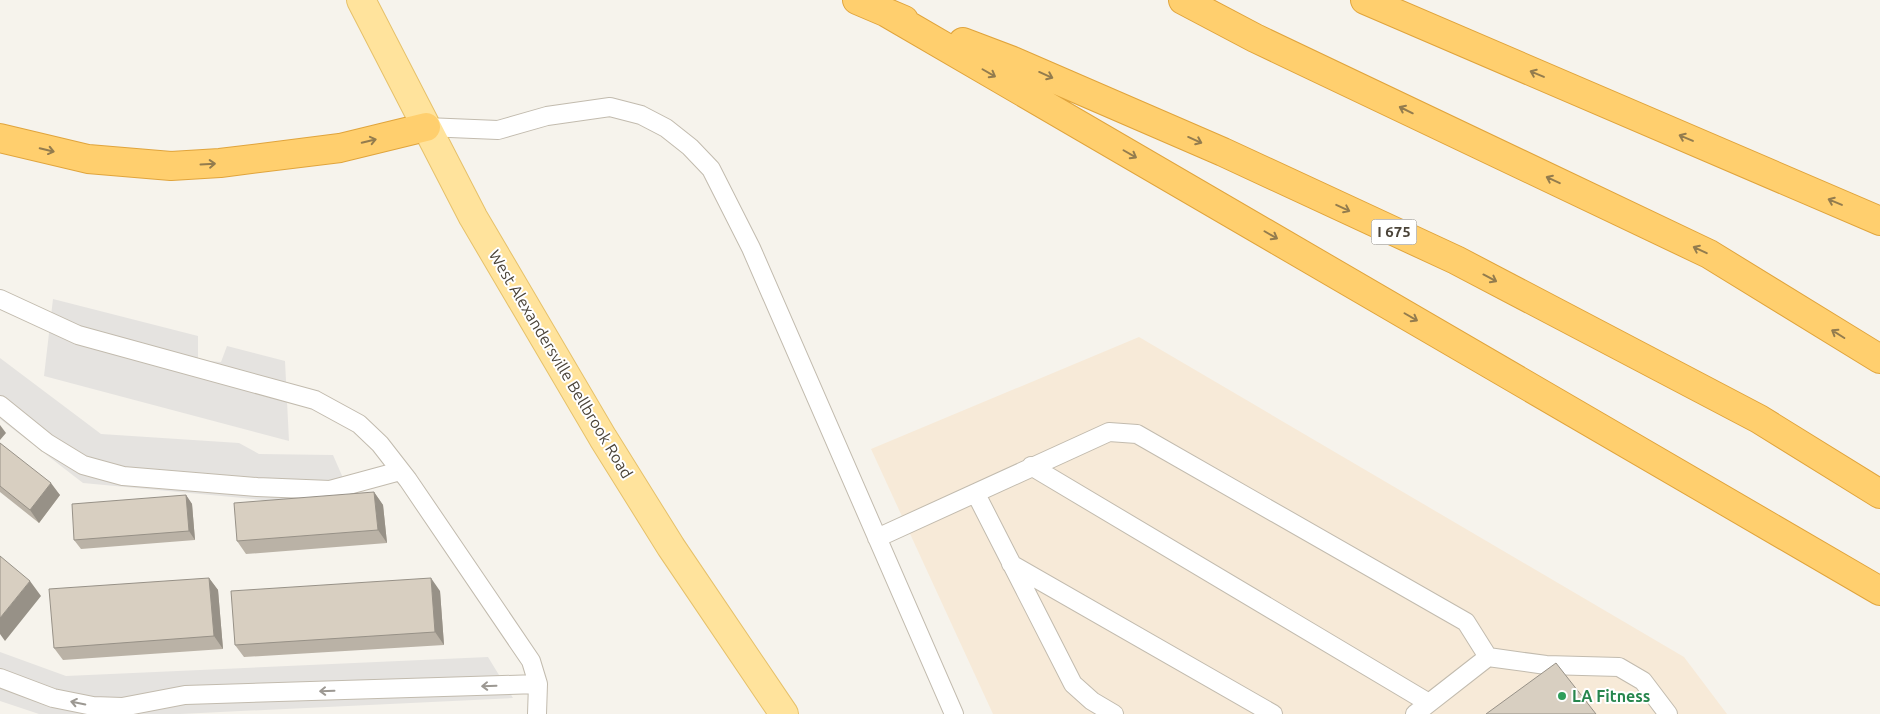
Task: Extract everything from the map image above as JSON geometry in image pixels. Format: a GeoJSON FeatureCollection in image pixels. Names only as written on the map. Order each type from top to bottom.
{"type":"FeatureCollection","features":[{"type":"Feature","properties":{"kind":"highway","name":"I 675"},"geometry":{"type":"LineString","coordinates":[[857,0],[886,13],[1013,61],[1223,152],[1456,260],[1758,419],[1880,494]]}},
{"type":"Feature","properties":{"kind":"highway"},"geometry":{"type":"LineString","coordinates":[[1183,0],[1254,38],[1709,254],[1880,359]]}},
{"type":"Feature","properties":{"kind":"highway"},"geometry":{"type":"LineString","coordinates":[[1365,0],[1880,221]]}},
{"type":"Feature","properties":{"kind":"highway"},"geometry":{"type":"LineString","coordinates":[[886,13],[1880,591]]}},
{"type":"Feature","properties":{"kind":"highway"},"geometry":{"type":"LineString","coordinates":[[0,138],[88,159],[171,166],[220,163],[340,148],[426,127]]}},
{"type":"Feature","properties":{"kind":"main road","name":"West Alexandersville Bellbrook Road"},"geometry":{"type":"LineString","coordinates":[[361,0],[473,217],[603,438],[672,547],[784,714]]}},
{"type":"Feature","properties":{"kind":"lane"},"geometry":{"type":"LineString","coordinates":[[426,127],[498,130],[548,116],[610,107],[641,115],[666,128],[690,147],[712,169],[751,248],[954,714]]}},
{"type":"Feature","properties":{"kind":"lane"},"geometry":{"type":"LineString","coordinates":[[0,299],[78,335],[321,402],[359,424],[380,444],[400,471],[531,662],[538,684],[537,714]]}},
{"type":"Feature","properties":{"kind":"lane"},"geometry":{"type":"LineString","coordinates":[[0,405],[47,444],[83,465],[123,476],[257,487],[330,490],[400,471]]}},
{"type":"Feature","properties":{"kind":"lane"},"geometry":{"type":"LineString","coordinates":[[877,538],[1109,432],[1137,434],[1466,622],[1488,657]]}},
{"type":"Feature","properties":{"kind":"lane"},"geometry":{"type":"LineString","coordinates":[[1031,466],[1422,709],[1488,657],[1546,665],[1619,667],[1643,681],[1668,714]]}},
{"type":"Feature","properties":{"kind":"lane"},"geometry":{"type":"LineString","coordinates":[[976,494],[1074,684],[1092,701],[1114,714]]}},
{"type":"Feature","properties":{"kind":"lane"},"geometry":{"type":"LineString","coordinates":[[1011,564],[1273,714]]}},
{"type":"Feature","properties":{"kind":"lane"},"geometry":{"type":"LineString","coordinates":[[0,678],[53,698],[93,706],[122,707],[161,707],[185,695],[538,684]]}},
{"type":"Feature","properties":{"kind":"shaded area"},"geometry":{"type":"Polygon","coordinates":[[[53,299],[198,336],[198,360],[221,362],[227,346],[285,361],[289,441],[44,376],[53,299]]]}},
{"type":"Feature","properties":{"kind":"shaded area"},"geometry":{"type":"Polygon","coordinates":[[[1139,337],[1684,657],[1727,714],[993,714],[871,449],[1139,337]]]}},
{"type":"Feature","properties":{"kind":"shaded area"},"geometry":{"type":"Polygon","coordinates":[[[0,358],[101,434],[239,443],[259,454],[333,455],[350,494],[284,502],[83,483],[0,419],[0,358]]]}},
{"type":"Feature","properties":{"kind":"shaded area"},"geometry":{"type":"Polygon","coordinates":[[[0,652],[66,676],[488,657],[513,698],[180,714],[39,714],[0,701],[0,652]]]}},
{"type":"Feature","properties":{"kind":"building"},"geometry":{"type":"Polygon","coordinates":[[[0,443],[51,483],[30,510],[0,486],[0,443]]]}},
{"type":"Feature","properties":{"kind":"building"},"geometry":{"type":"Polygon","coordinates":[[[374,492],[378,530],[237,541],[234,503],[374,492]]]}},
{"type":"Feature","properties":{"kind":"building"},"geometry":{"type":"Polygon","coordinates":[[[186,495],[189,531],[74,540],[72,504],[186,495]]]}},
{"type":"Feature","properties":{"kind":"building"},"geometry":{"type":"Polygon","coordinates":[[[0,556],[30,581],[0,618],[0,556]]]}},
{"type":"Feature","properties":{"kind":"building"},"geometry":{"type":"Polygon","coordinates":[[[209,578],[214,636],[54,648],[49,589],[209,578]]]}},
{"type":"Feature","properties":{"kind":"building"},"geometry":{"type":"Polygon","coordinates":[[[431,578],[435,632],[235,645],[231,591],[431,578]]]}},
{"type":"Feature","properties":{"kind":"building"},"geometry":{"type":"Polygon","coordinates":[[[1556,663],[1596,714],[1486,714],[1556,663]]]}},
{"type":"Feature","properties":{"kind":"place","name":"LA Fitness"},"geometry":{"type":"Point","coordinates":[1562,696]}}]}
